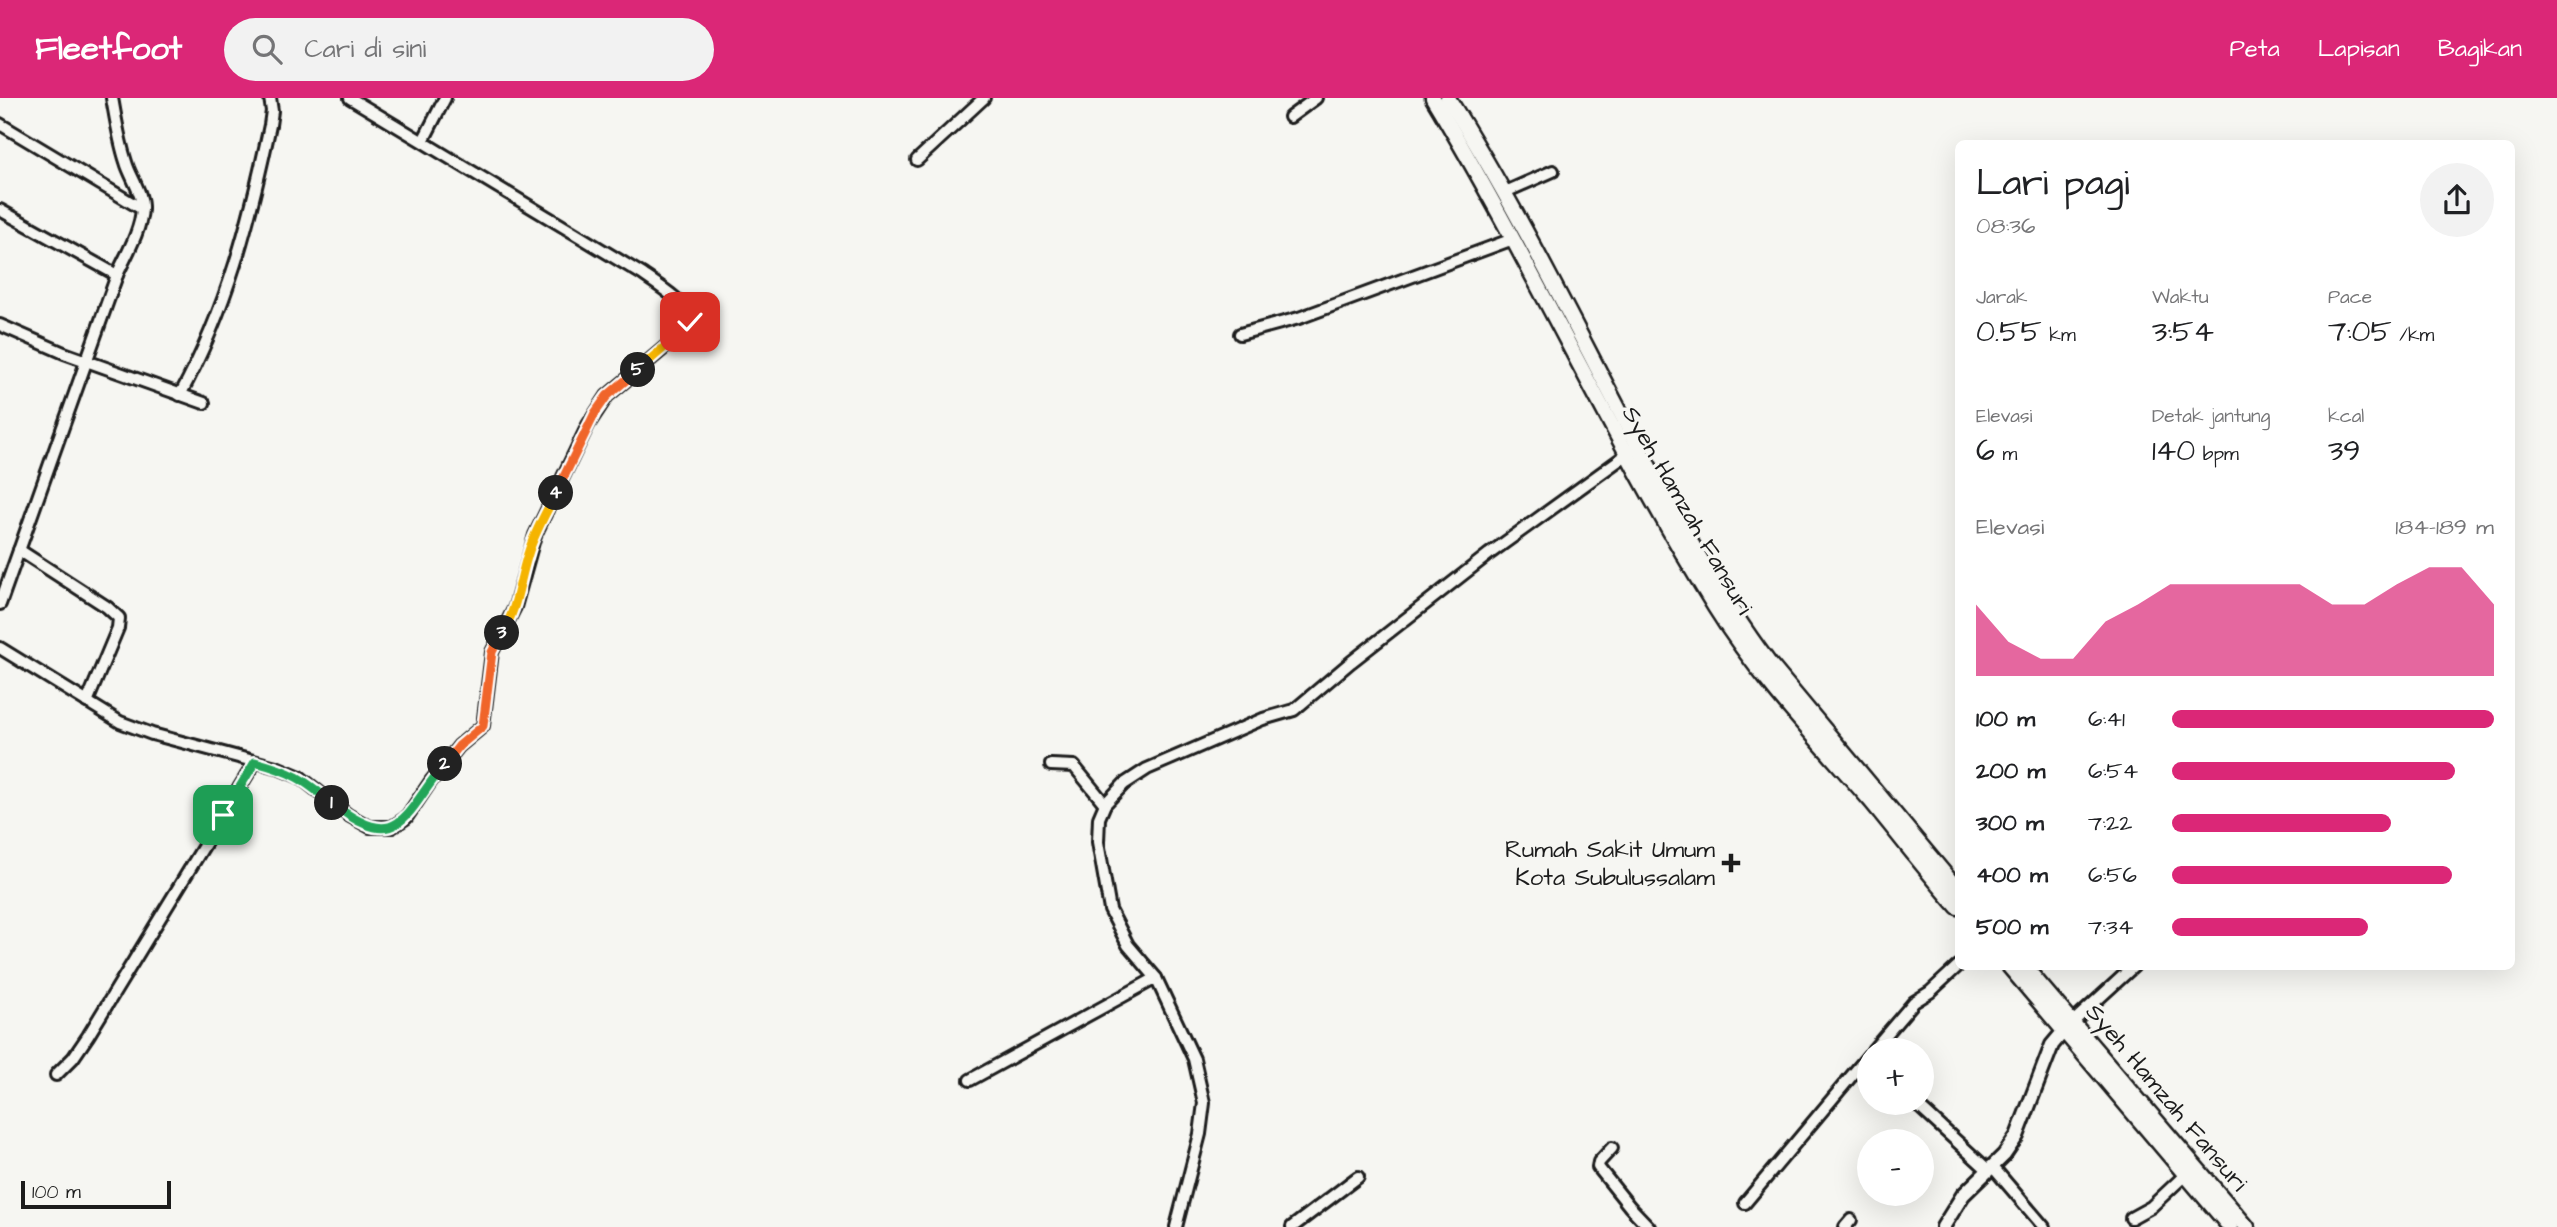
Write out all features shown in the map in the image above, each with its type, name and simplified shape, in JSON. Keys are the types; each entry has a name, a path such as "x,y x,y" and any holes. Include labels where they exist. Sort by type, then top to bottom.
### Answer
{"main road":[{"name":"Syeh Hamzah Fansuri","path":"1433,98 1633,450"},
{"name":"Syeh Hamzah Fansuri","path":"1448,98 1503,193 1715,607 1955,903"},
{"name":"Syeh Hamzah Fansuri","path":"1762,664 1955,887"},
{"name":"Syeh Hamzah Fansuri","path":"2012,970 2068,1026 2247,1227"},
{"name":"Syeh Hamzah Fansuri","path":"2027,970 2223,1225"}],"street":[{"path":"0,604 117,275 138,227 142,209 141,198 127,167 118,136 112,98"},
{"path":"180,395 214,326 239,257 270,125 270,98"},
{"path":"0,648 120,722 152,734 276,767 300,778 348,816 370,827 391,827 406,818 459,746 483,726 489,669 495,643 515,607 535,535 595,413 607,396 682,332 690,322 686,309 642,274 350,98"},
{"path":"423,141 445,98"},
{"path":"917,160 984,98"},
{"path":"1290,117 1316,98"},
{"path":"0,124 142,209"},
{"path":"1503,193 1553,171"},
{"path":"0,210 117,275"},
{"path":"1240,334 1299,318 1513,239"},
{"path":"0,325 88,361 204,403"},
{"path":"1175,1227 1200,1134 1204,1103 1194,1059 1156,978 1128,945 1110,910 1097,842 1105,804 1124,784 1147,769 1263,719 1294,710 1350,662 1489,554 1633,450"},
{"path":"19,550 107,607 119,618 118,628 87,702"},
{"path":"55,1075 73,1058 88,1036 255,762"},
{"path":"1051,765 1074,766 1105,804"},
{"path":"1884,1038 1914,1002 1930,992 1955,969"},
{"path":"1943,1227 1963,1195 2004,1155 2017,1136 2052,1045 2068,1026 2130,970"},
{"path":"970,1080 1156,978"},
{"path":"1745,1203 1857,1070"},
{"path":"1929,1115 1990,1168 2043,1227"},
{"path":"1612,1148 1599,1162 1598,1167 1649,1227"},
{"path":"2131,1218 2151,1207 2186,1174"},
{"path":"1292,1227 1358,1177"}],"place":[{"name":"Rumah Sakit Umum Kota Subulussalam","path":"1731,863"}],"route":[{"path":"223,815 255,762 276,767 300,778 359,823 382,828 391,827 406,818 459,746 483,726 489,669 495,643 515,607 535,535 588,425 607,396 682,332 690,322"}]}
